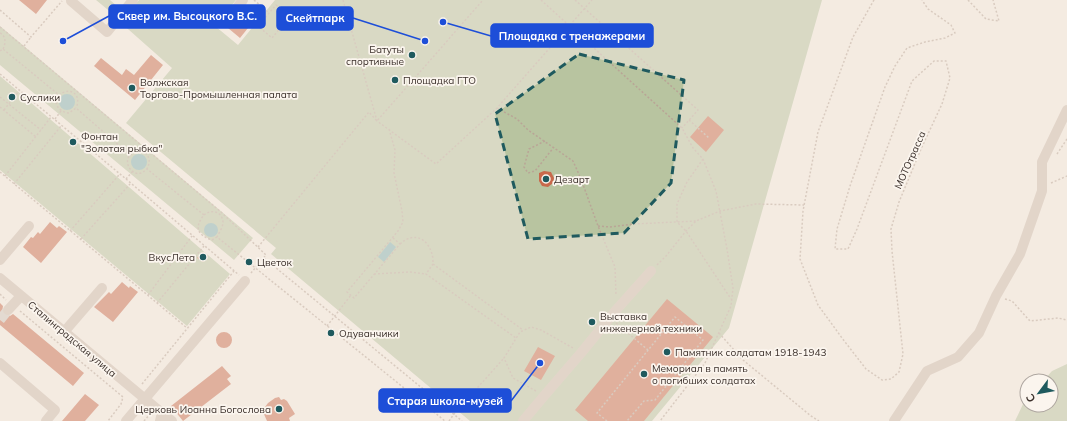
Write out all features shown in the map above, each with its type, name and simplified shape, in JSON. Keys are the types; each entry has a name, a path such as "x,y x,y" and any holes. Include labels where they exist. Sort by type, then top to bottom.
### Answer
{"street":[{"path":"72,0 71,1 107,32 130,1"},
{"path":"229,17 243,0"},
{"path":"894,421 927,371 958,357 979,333 996,296 1020,254 1042,191 1042,162 1067,110"},
{"path":"0,260 30,226"},
{"path":"523,421 616,309 651,271"},
{"name":"Сталинградская улица","path":"0,278 136,392 161,417 172,421"},
{"path":"126,421 245,281"},
{"path":"64,332 102,288"},
{"path":"11,308 21,296"},
{"path":"0,363 55,410 46,421"}],"path":[{"path":"24,47 64,0"},
{"path":"254,0 268,13"},
{"path":"343,0 378,121"},
{"path":"378,121 483,0"},
{"path":"541,0 682,128 693,148 703,160 716,191 728,257 732,288 731,306 705,363 660,421"},
{"path":"575,0 698,110 682,128"},
{"path":"258,247 369,112 389,130 436,164 497,108 592,0"},
{"name":"МОТОтрасса","path":"874,0 853,37 818,132 804,205 800,259 818,305 866,369 882,380 891,379 899,372 903,354 890,229 899,202 921,149 942,104 950,78 946,61 934,61 912,81 865,209 848,249 835,249 837,229 850,186 885,87 895,66 907,48 925,42 945,38 955,33 951,25 928,9 922,0"},
{"path":"968,0 986,19 999,21 993,0"},
{"path":"276,4 290,16 272,38 258,26 268,13 276,4"},
{"path":"0,10 31,37"},
{"path":"0,27 149,151 220,213 266,255 264,258 245,281 0,74"},
{"path":"0,51 6,44 5,38 1,33 4,31"},
{"path":"3,49 59,94"},
{"path":"4,110 19,90"},
{"path":"64,91 69,91 75,94 78,98 76,108 69,113 61,111 56,102 56,98 59,94 64,91"},
{"path":"0,96 41,130"},
{"path":"0,107 36,137"},
{"path":"76,108 130,155"},
{"path":"497,108 517,119 528,130 573,160 615,267 616,309"},
{"path":"55,120 61,111"},
{"path":"5,176 51,117"},
{"path":"689,120 709,138"},
{"path":"14,184 61,126"},
{"path":"389,130 395,150 394,173 403,222 393,238 347,292 354,298 400,244 408,238 418,238 424,242 430,250 433,264 426,274"},
{"path":"545,141 529,149 524,167 528,173 535,171 554,147"},
{"path":"136,151 141,151 146,154 150,164 147,169 141,173 137,173 128,167 127,162 130,155 136,151"},
{"path":"146,154 149,151"},
{"path":"703,160 687,182 678,204 677,222 686,231 732,300"},
{"path":"147,169 204,215"},
{"path":"126,179 133,171"},
{"path":"0,172 188,328"},
{"path":"70,231 120,175"},
{"path":"1042,187 1067,176"},
{"path":"81,239 130,183"},
{"path":"598,226 610,227 634,224 696,221 720,211 756,204 804,205"},
{"path":"211,211 220,213 223,225 217,237 212,240 200,234 198,227 201,218 207,212 211,211"},
{"path":"651,271 696,221"},
{"path":"148,295 192,236"},
{"path":"199,242 204,237"},
{"path":"217,237 445,421"},
{"path":"393,238 400,244"},
{"path":"157,303 204,246"},
{"path":"264,258 462,421"},
{"path":"433,264 523,330"},
{"path":"136,392 234,271"},
{"path":"374,274 410,272 426,274 516,338"},
{"path":"0,294 11,308 123,397 121,404 108,421"},
{"path":"327,326 351,295"},
{"path":"996,296 1012,301 1030,322 1058,318 1067,320"},
{"path":"607,421 597,413 675,317 703,340 655,400 644,401 628,421"},
{"path":"610,318 648,350"},
{"path":"449,421 504,358 520,332 523,330 531,327 541,330 581,353"},
{"path":"719,333 743,360 819,421"},
{"path":"504,358 513,378 544,396"}],"highlighted area":[{"path":"579,54 684,80 671,183 624,233 528,239 495,114"}],"green space":[{"path":"96,0 110,0 118,7 113,14"},
{"path":"139,0 236,0 215,26 238,45 275,0 822,0 729,328 652,421 470,421 271,254 276,248 126,123 172,68 120,22"},
{"path":"0,26 253,238 234,260 0,65"},
{"path":"0,76 230,274 187,326 0,170"},
{"path":"1067,364 1067,421 1015,421 1019,413 1059,413 1059,373 1050,373"}],"water":[{"path":"64,94 70,94 75,99 73,108 70,110 64,110 59,105 59,99"},
{"path":"136,154 142,154 147,159 145,168 142,170 136,170 131,165 131,159"},
{"path":"211,223 216,225 218,230 216,235 211,237 206,235 204,230 206,225"},
{"path":"390,242 396,247 384,262 378,257"}],"building":[{"path":"19,0 47,0 36,14"},
{"path":"244,8 256,18 240,38 228,28"},
{"name":"Волжская Торгово-Промышленная палата","path":"151,55 163,65 135,100 94,66 101,58 122,75 126,69 134,75"},
{"path":"708,116 724,130 706,152 690,137"},
{"name":"Дезарт","path":"544,171 551,172 554,178 553,183 548,187 542,186 539,181 539,173"},
{"path":"50,222 57,228 59,226 67,232 41,263 23,247 31,237 33,238 38,232 40,234"},
{"name":"ВкусЛета","path":"202,252 208,256 203,262 197,258"},
{"path":"122,282 129,288 130,286 138,292 113,322 94,307 109,292 111,294"},
{"name":"Мемориал в память о погибших солдатах","path":"667,299 713,337 644,421 588,421 575,410"},
{"path":"0,303 3,306 2,312 4,315 10,316 13,314 84,373 73,386 0,325"},
{"path":"224,332 231,337 232,340 227,347 224,348 217,343 216,340 221,333"},
{"path":"538,347 555,356 541,380 524,371"},
{"path":"222,366 231,376 227,379 231,384 183,421 171,406"},
{"path":"85,394 99,405 85,421 62,421"},
{"name":"Церковь Иоанна Богослова","path":"279,397 281,400 284,399 287,401 295,414 289,418 290,421 267,421 263,412 266,410 265,407 275,398"}],"tunnel":[{"path":"0,320 8,310"}],"place":[{"name":"Площадка с тренажерами","path":"443,22"},
{"name":"Сквер им. Высоцкого В.С.","path":"63,41"},
{"name":"Скейтпарк","path":"425,41"},
{"name":"Батуты спортивные","path":"412,55"},
{"name":"Площадка ГТО","path":"395,80"},
{"name":"Волжская Торгово-Промышленная палата","path":"132,88"},
{"name":"Суслики","path":"12,97"},
{"name":"Фонтан \"Золотая рыбка\"","path":"73,142"},
{"name":"Дезарт","path":"546,179"},
{"name":"ВкусЛета","path":"203,257"},
{"name":"Цветок","path":"249,262"},
{"name":"Выставка инженерной техники","path":"592,322"},
{"name":"Одуванчики","path":"331,333"},
{"name":"Памятник солдатам 1918-1943","path":"667,352"},
{"name":"Старая школа-музей","path":"540,363"},
{"name":"Мемориал в память о погибших солдатах","path":"644,374"},
{"name":"Церковь Иоанна Богослова","path":"279,409"}]}
